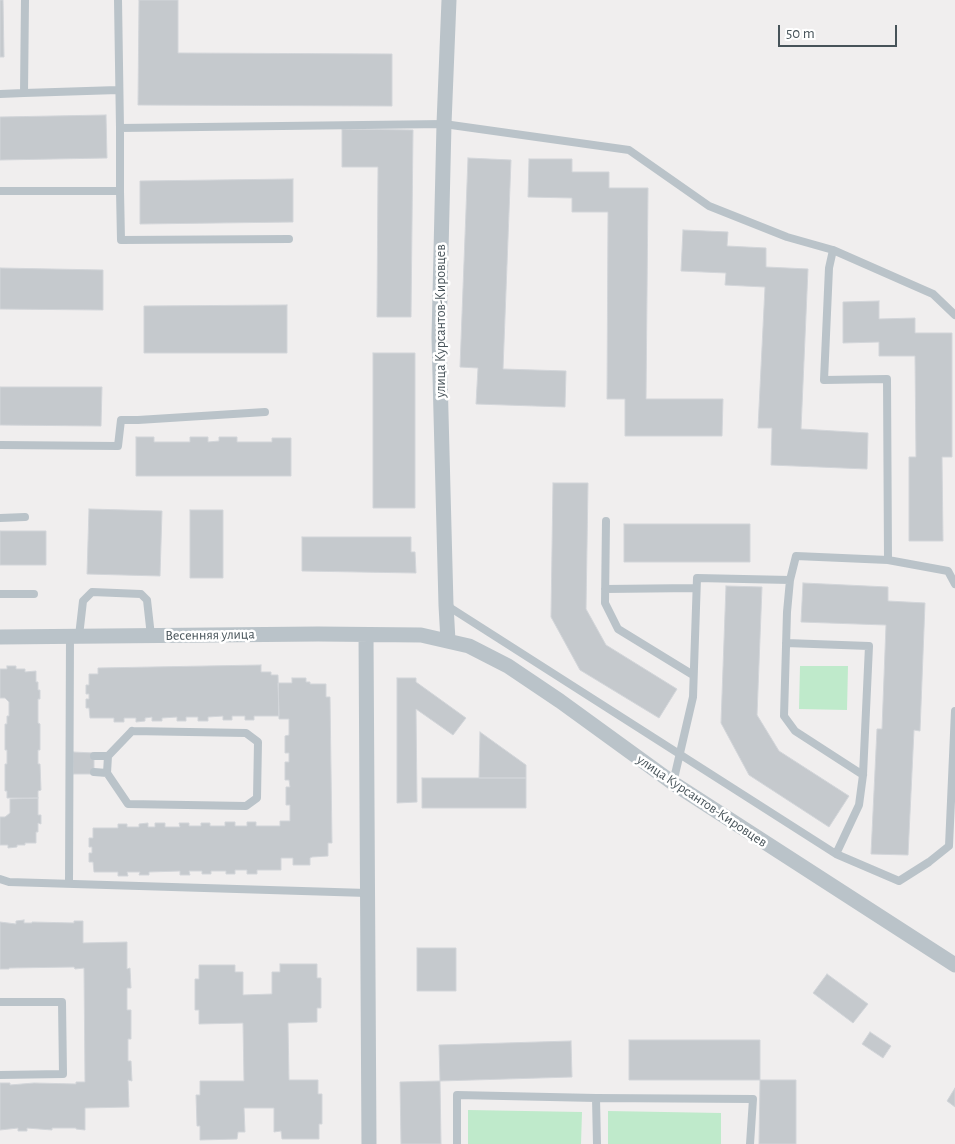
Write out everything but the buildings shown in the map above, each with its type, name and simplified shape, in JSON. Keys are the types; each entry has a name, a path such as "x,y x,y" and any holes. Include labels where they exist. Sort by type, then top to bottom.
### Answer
{"street":[{"name":"улица Курсантов-Кировцев","path":"448,641 439,337 449,0"},
{"path":"366,635 369,1144"},
{"name":"улица Курсантов-Кировцев","path":"421,635 469,646 508,666 673,783 955,965"},
{"name":"Весенняя улица","path":"0,637 421,635"}],"lane":[{"path":"24,93 25,0"},
{"path":"118,0 122,240 289,239"},
{"path":"0,94 118,90"},
{"path":"120,128 444,124 629,150 709,206 788,237 833,250 933,294 955,315"},
{"path":"0,191 120,191"},
{"path":"833,250 829,268 824,380 888,380 888,560"},
{"path":"0,445 118,446 121,420 264,412"},
{"path":"0,518 25,518"},
{"path":"606,521 605,603 618,629 693,675"},
{"path":"863,775 795,731 784,716 790,580 796,556 888,560 948,571 955,584"},
{"path":"673,783 693,697 696,578 790,580"},
{"path":"605,589 696,588"},
{"path":"69,884 75,636 83,601 92,592 141,594 147,600 151,636"},
{"path":"0,594 34,594"},
{"path":"446,604 836,854 899,881 929,862 949,846 955,711"},
{"path":"786,643 869,646 863,775 859,805 836,854"},
{"path":"132,731 246,733 258,742 257,798 246,806 128,804 107,772 108,756 132,731"},
{"path":"94,756 108,756"},
{"path":"94,772 107,772"},
{"path":"0,880 9,882 367,893"},
{"path":"0,1002 62,1002 63,1074 0,1075"},
{"path":"457,1144 456,1095 596,1098 753,1098 750,1144"},
{"path":"596,1098 597,1144"}],"green space":[{"path":"800,666 848,666 847,710 799,709"},
{"path":"468,1110 582,1112 581,1144 468,1144"},
{"path":"608,1111 721,1113 721,1144 608,1144"}]}
